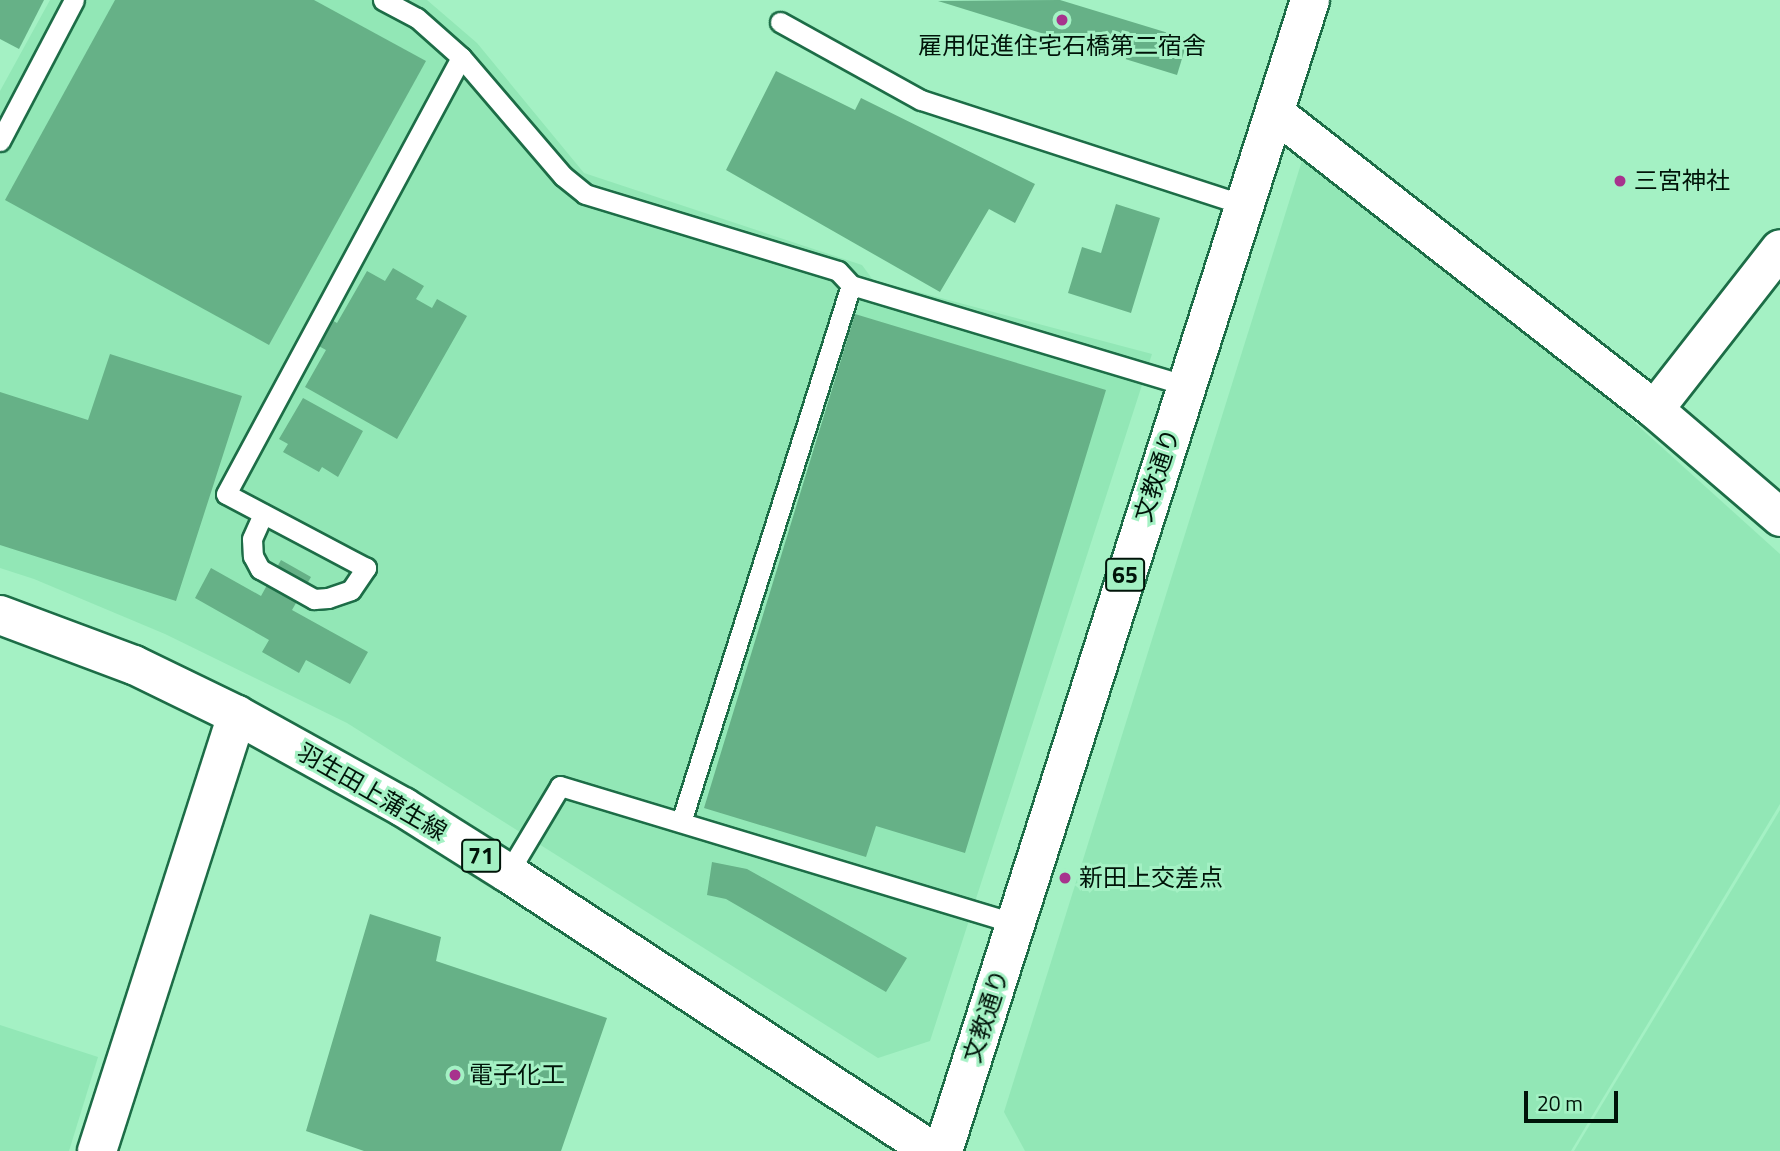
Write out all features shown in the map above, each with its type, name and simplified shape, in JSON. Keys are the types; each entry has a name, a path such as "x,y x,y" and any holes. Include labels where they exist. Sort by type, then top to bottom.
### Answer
{"main road":[{"name":"文教通り","path":"943,1151 1185,385 1310,0"},
{"name":"羽生田上蒲生線","path":"0,615 134,665 237,715 402,807 508,873 932,1151"},
{"path":"97,1151 237,715"}],"street":[{"path":"1274,112 1654,409 1780,517"},
{"path":"1654,409 1780,248"}],"lane":[{"path":"0,141 74,0"},
{"path":"383,0 417,18 461,57 563,176 585,194 838,271 851,285 1185,385"},
{"path":"780,22 920,100 1244,205"},
{"path":"263,514 253,539 253,556 260,569 314,598 328,598 351,590 366,568 226,494 461,57"},
{"path":"681,822 851,285"},
{"path":"508,873 560,786 1015,923"}],"shaded area":[{"path":"50,0 427,0 477,43 584,173 862,265 873,280 1152,354 930,1041 878,1058 347,723 165,634 34,579 0,568 0,91"},
{"path":"1305,151 1604,395 1780,554 1780,804 1571,1151 1025,1151 1004,1112"},
{"path":"1780,810 1780,1151 1574,1151"},
{"path":"0,1025 98,1057 69,1151 0,1151"}],"building":[{"path":"0,0 44,0 19,49 0,39"},
{"path":"115,0 314,0 426,61 269,345 5,200"},
{"name":"雇用促進住宅石橋第二宿舎","path":"1060,0 1188,39 1177,75 938,1"},
{"path":"776,71 855,110 861,98 1035,184 1015,223 989,209 940,292 726,170"},
{"path":"1116,204 1160,218 1131,313 1068,293 1082,247 1101,253"},
{"path":"393,268 424,286 416,299 432,308 437,299 467,316 397,439 305,387 326,350 315,344 330,319 337,323 367,271 385,281"},
{"path":"855,314 1106,390 965,853 876,826 866,857 704,808"},
{"path":"110,354 242,396 176,601 0,545 0,392 88,420"},
{"path":"303,398 363,431 338,477 322,467 319,472 283,452 288,444 279,439"},
{"path":"281,560 311,577 292,610 368,652 350,684 306,660 299,673 262,652 269,640 195,598 211,568 261,596"},
{"path":"712,862 747,869 907,958 886,992 726,899 707,895"},
{"name":"電子化工","path":"370,914 441,937 436,961 607,1018 561,1151 364,1151 306,1131"}],"place":[{"name":"雇用促進住宅石橋第二宿舎","path":"1062,20"},
{"name":"三宮神社","path":"1620,181"},
{"name":"新田上交差点","path":"1065,878"},
{"name":"電子化工","path":"455,1075"}]}
